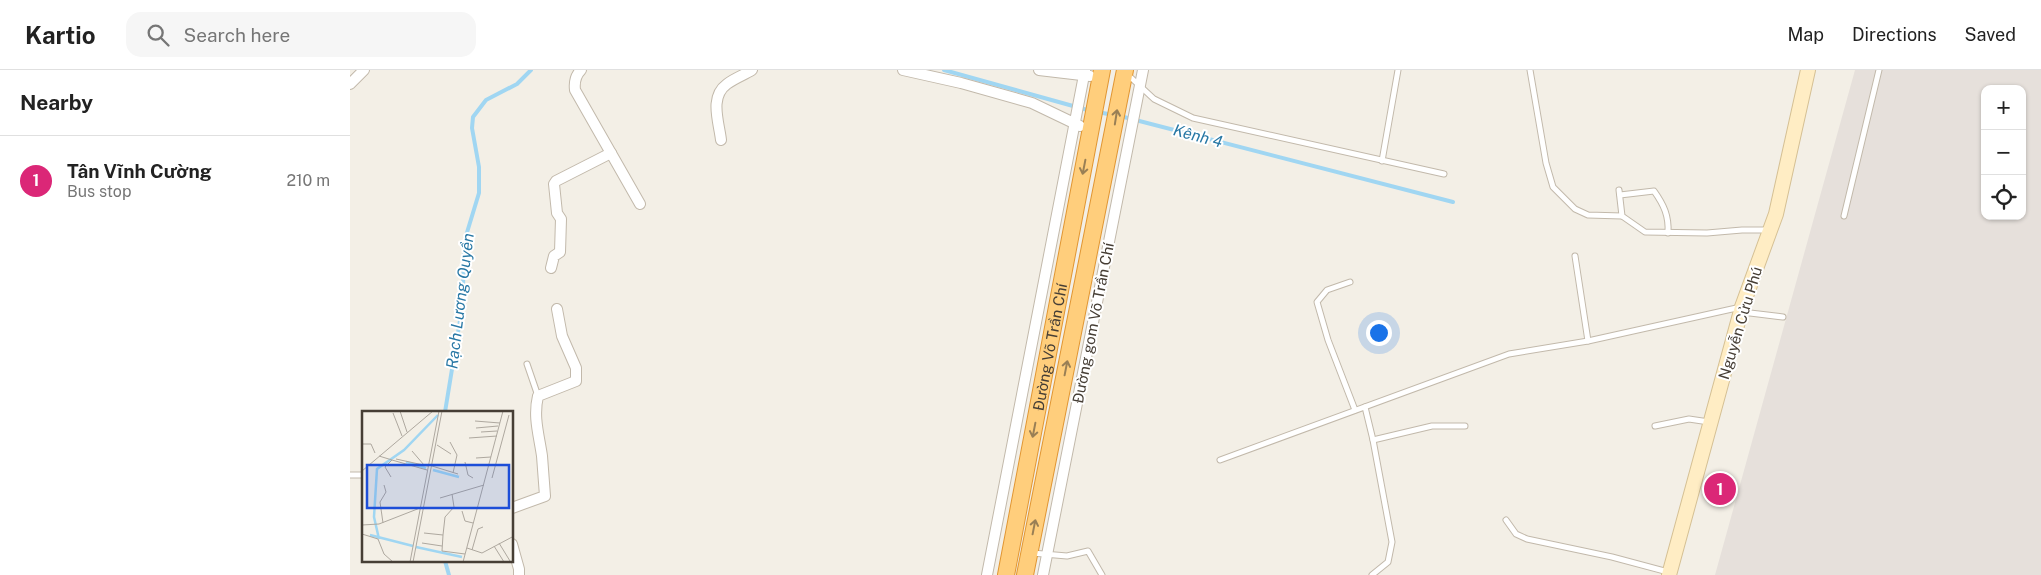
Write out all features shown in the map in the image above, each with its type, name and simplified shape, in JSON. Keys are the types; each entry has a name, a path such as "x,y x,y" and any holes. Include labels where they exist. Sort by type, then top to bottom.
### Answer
{"highway":[{"name":"Đường Võ Trần Chí","path":"1025,575 1125,71"},
{"name":"Đường Võ Trần Chí","path":"1006,575 1101,78"}],"main road":[{"name":"Nguyễn Cửu Phú","path":"1669,574 1742,309 1770,230 1808,70"}],"street":[{"path":"350,84 364,70"},
{"path":"581,70 577,74 574,83 575,90 640,204"},
{"path":"721,140 716,107 718,96 729,82 752,70"},
{"path":"903,70 961,83 1032,103 1075,124 1092,124"},
{"path":"1039,70 1085,73 1101,78"},
{"name":"Đường gom Võ Trần Chí","path":"1044,575 1143,70"},
{"path":"987,575 1085,73"},
{"path":"551,268 554,256 560,252 560,219 557,213 554,184 556,181 611,153"},
{"path":"514,507 545,496 542,454 535,406 538,396 576,381 576,368 562,336 557,309"},
{"path":"514,551 519,575"}],"lane":[{"path":"1382,161 1398,70"},
{"path":"1530,70 1546,163 1553,187 1575,209 1588,215 1622,216 1645,232 1707,234 1742,230 1770,230"},
{"path":"1844,216 1879,70"},
{"path":"1125,71 1154,99 1194,118 1444,174"},
{"path":"1622,216 1620,193 1654,191 1669,219 1668,234"},
{"path":"1575,256 1588,341"},
{"path":"1350,282 1327,290 1317,302 1328,340 1355,410"},
{"path":"1220,460 1328,422 1355,410 1509,354 1588,341 1742,309 1783,317"},
{"path":"528,364 538,396"},
{"path":"1365,407 1392,542 1388,562 1372,575"},
{"path":"1655,426 1689,419 1712,423"},
{"path":"1373,440 1432,426 1466,426"},
{"path":"1506,520 1516,534 1527,539 1612,557 1669,574"},
{"path":"1029,553 1067,556 1088,551 1102,575"}],"shaded area":[{"path":"1855,70 2041,70 2041,575 1715,575"}],"waterway":[{"name":"Rạch Lương Quyền","path":"445,411 462,308 465,239 479,193 479,167 472,128 473,117 486,100 517,84 531,70"},
{"name":"Kênh 4","path":"944,70 1091,111"},
{"name":"Kênh 4","path":"1098,112 1113,115"},
{"name":"Kênh 4","path":"1120,116 1453,202"},
{"name":"Rạch Lương Quyền","path":"445,562 449,575"}],"place":[{"name":"Tân Vĩnh Cường","path":"1720,489"}]}
